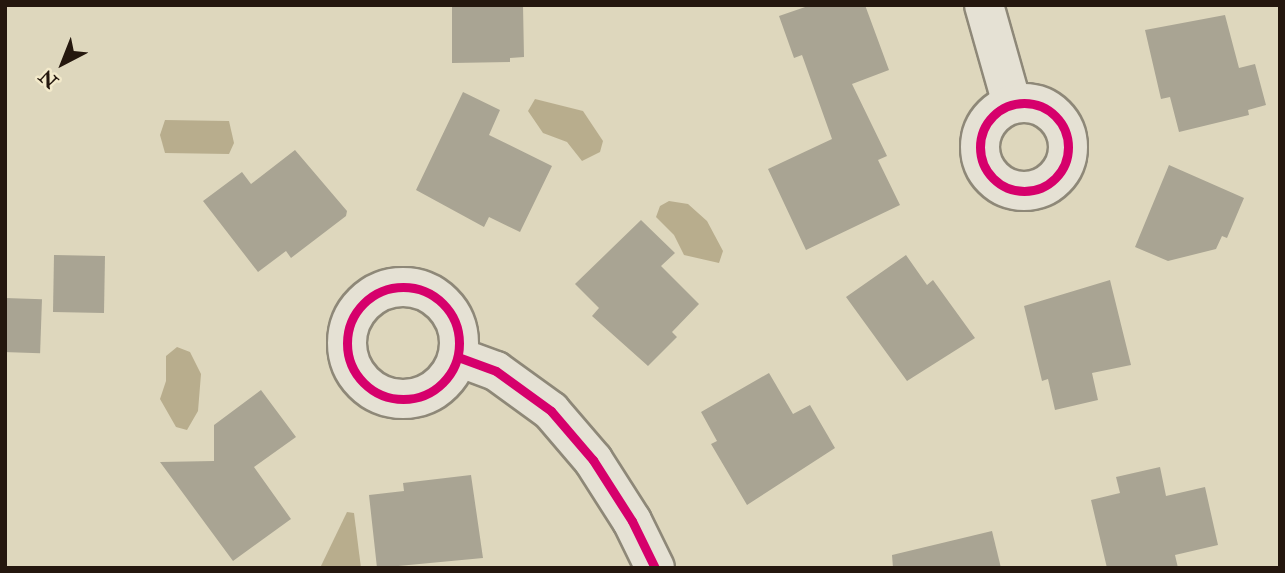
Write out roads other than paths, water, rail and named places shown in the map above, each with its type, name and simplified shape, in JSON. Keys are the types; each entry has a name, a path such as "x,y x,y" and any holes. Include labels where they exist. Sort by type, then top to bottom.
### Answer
{"street":[{"path":"984,5 1012,104"},
{"path":"458,357 496,371 551,411 593,460 632,521 655,568"}]}
